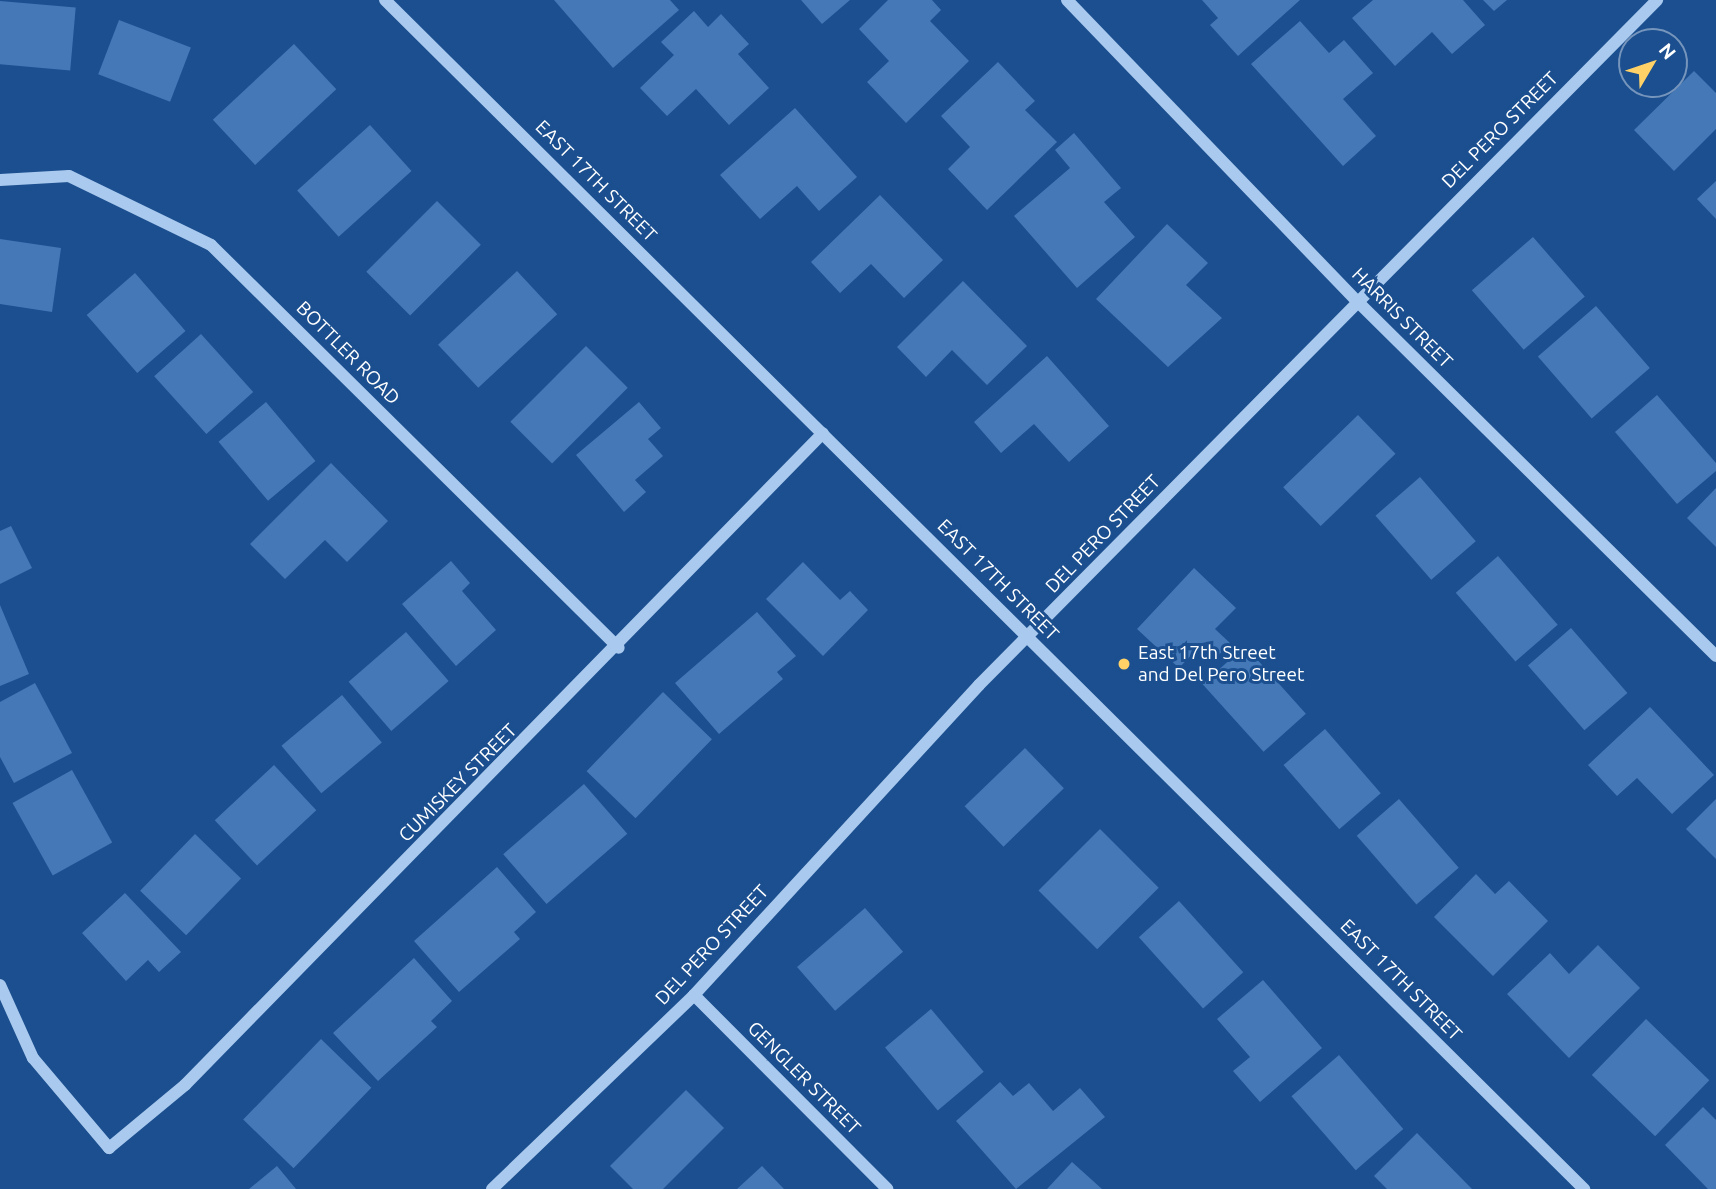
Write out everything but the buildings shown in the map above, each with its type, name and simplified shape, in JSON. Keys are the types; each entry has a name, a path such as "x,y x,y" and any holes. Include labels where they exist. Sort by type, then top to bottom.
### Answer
{"street":[{"name":"EAST 17TH STREET","path":"385,0 1584,1189"},
{"name":"HARRIS STREET","path":"1067,0 1357,301 1716,656"},
{"name":"DEL PERO STREET","path":"492,1189 694,995 1028,637 1657,0"},
{"name":"BOTTLER ROAD","path":"0,180 68,176 211,245 619,648"},
{"name":"CUMISKEY STREET","path":"0,985 33,1058 109,1148 185,1085 619,648 823,433"},
{"name":"GENGLER STREET","path":"694,995 887,1189"}],"place":[{"name":"East 17th Street and Del Pero Street","path":"1124,664"}]}
